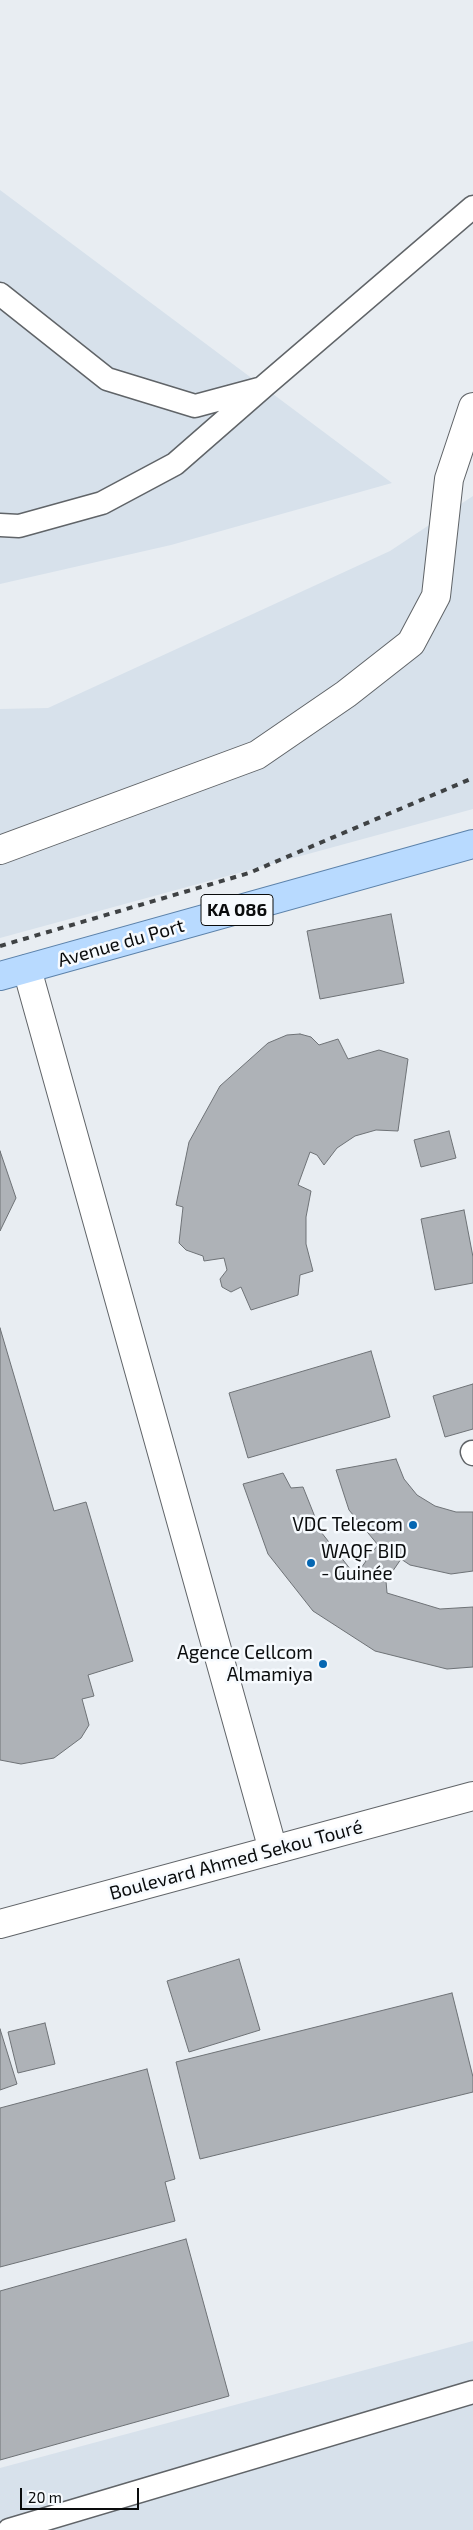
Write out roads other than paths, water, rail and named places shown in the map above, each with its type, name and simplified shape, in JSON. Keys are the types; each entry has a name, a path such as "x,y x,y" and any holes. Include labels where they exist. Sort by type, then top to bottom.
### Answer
{"main road":[{"name":"Avenue du Port","path":"0,976 473,844"}],"street":[{"path":"0,850 257,755 346,694 411,643 436,596 449,479 473,407"},
{"path":"27,970 273,1850"},
{"name":"Boulevard Ahmed Sekou Touré","path":"0,1924 473,1796"}],"lane":[{"path":"0,525 19,526 102,503 175,464 473,207"},
{"path":"0,294 107,379 195,406 262,388"},
{"path":"9,2530 473,2392"}],"railway":[{"path":"0,946 249,873 473,778"}],"place":[{"name":"VDC Telecom","path":"413,1525"},
{"name":"WAQF BID - Guinée","path":"311,1563"},
{"name":"Agence Cellcom Almamiya","path":"323,1664"}]}
